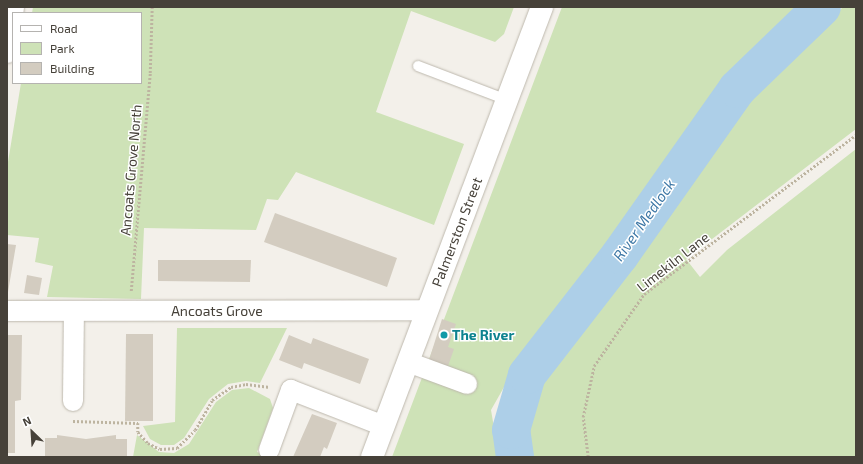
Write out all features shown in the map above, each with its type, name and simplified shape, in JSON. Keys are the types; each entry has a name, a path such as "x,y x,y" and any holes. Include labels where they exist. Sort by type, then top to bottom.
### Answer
{"street":[{"name":"Palmerston Street","path":"372,457 426,310 542,7"},
{"path":"7,52 12,14"},
{"name":"Ancoats Grove","path":"7,312 426,310"},
{"path":"73,400 74,312"},
{"path":"408,362 467,384"},
{"path":"269,450 291,390 384,426"}],"lane":[{"path":"418,66 507,100"}],"path":[{"name":"Ancoats Grove North","path":"129,312 150,73 152,7"},
{"name":"Limekiln Lane","path":"588,457 583,417 594,366 644,294 856,135"},
{"path":"73,400 73,423 138,423 138,432 148,443 160,449 177,448 186,441 212,400 231,387 246,384 291,390"}],"green space":[{"path":"33,7 514,7 504,34 495,42 411,11 376,112 464,144 434,225 296,172 278,200 267,199 256,230 144,228 141,299 47,297 53,266 35,262 39,238 7,235 7,168 21,84 142,84 142,12 32,12"},
{"path":"562,7 811,7 733,87 609,253 512,373 491,410 499,457 392,457"},
{"path":"843,7 856,7 856,129 686,259 700,277 727,250 856,149 856,457 531,457 526,427 548,373 749,98"},
{"path":"177,328 287,328 260,383 246,381 228,384 209,399 184,438 174,445 161,445 150,439 143,426 175,422"},
{"path":"249,388 270,399 273,408 257,452 271,457 133,457 137,435 159,452 174,453 189,444 216,402 232,390"}],"building":[{"path":"275,213 397,258 387,287 264,242"},
{"path":"7,244 16,245 8,292 7,292"},
{"path":"158,260 251,260 250,282 158,281"},
{"path":"27,275 42,278 39,295 24,293"},
{"name":"The River","path":"442,319 456,324 448,347 454,349 448,366 429,360"},
{"path":"126,334 153,334 153,421 125,421"},
{"path":"7,335 22,335 21,400 15,401 15,453 7,453"},
{"path":"289,335 311,344 313,338 369,359 360,384 304,363 302,369 279,360"},
{"path":"312,414 337,423 327,449 324,447 320,457 293,457"},
{"path":"57,435 86,439 116,435 116,439 127,439 127,457 45,457 45,438 57,438"}],"waterway":[{"name":"River Medlock","path":"515,457 511,430 527,375 620,255 737,89 822,7"}],"place":[{"name":"The River","path":"444,335"}]}
